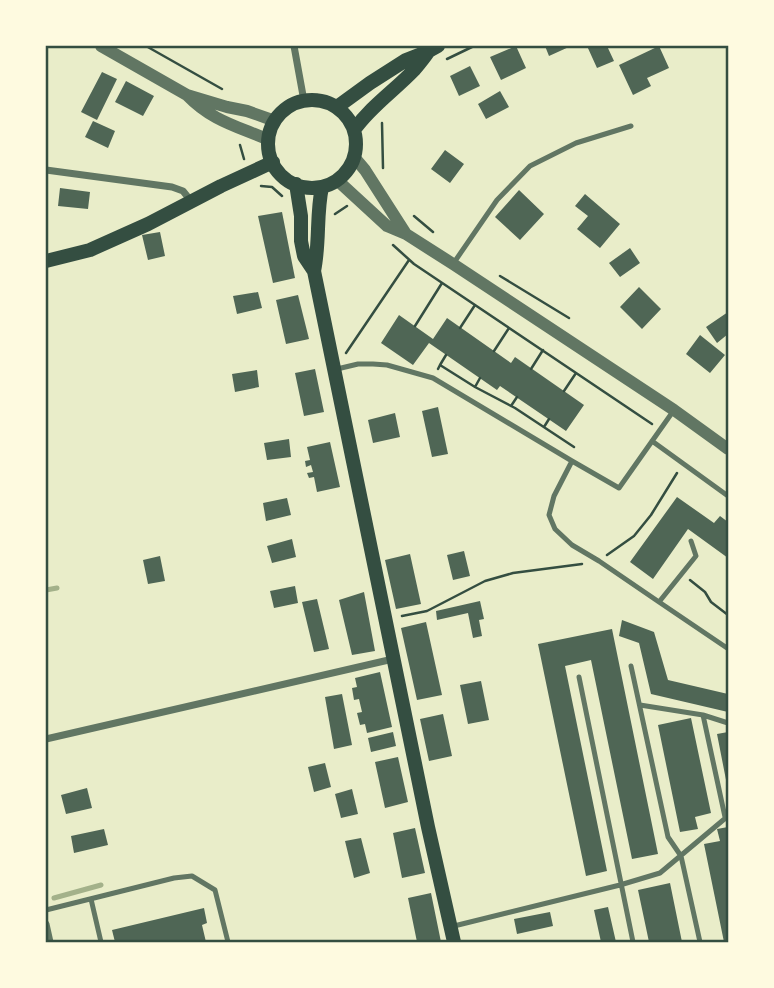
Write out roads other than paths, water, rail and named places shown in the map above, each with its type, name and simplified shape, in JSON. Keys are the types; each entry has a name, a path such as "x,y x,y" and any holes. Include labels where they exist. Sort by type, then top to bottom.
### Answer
{"main road":[{"path":"337,107 405,60 434,48"},
{"path":"354,130 362,118 434,48"},
{"path":"304,101 327,102 337,107 350,121 356,139 354,157 345,174 322,187 304,187 278,172 269,152 269,140 275,121 283,112 304,101"},
{"path":"46,261 90,250 273,162"},
{"path":"296,184 304,256 314,271"},
{"path":"322,187 314,271 454,943"}],"street":[{"path":"101,46 187,94 275,121"},
{"path":"294,46 304,101"},
{"path":"187,94 200,108 222,122 269,140"},
{"path":"354,157 406,234"},
{"path":"46,170 172,187 183,191 191,201"},
{"path":"337,180 387,226 406,234 453,264 729,449"},
{"path":"46,739 393,659"},
{"path":"46,924 50,943"}],"lane":[{"path":"453,264 497,200 530,166 576,143 631,127"},
{"path":"333,370 358,363 373,363 433,378 619,488 674,410"},
{"path":"652,441 729,496"},
{"path":"574,463 554,496 549,514 555,529 572,545 727,648"},
{"path":"659,602 696,556 691,541"},
{"path":"631,666 668,837 681,856 700,943"},
{"path":"579,677 633,943"},
{"path":"640,705 703,715 729,723"},
{"path":"451,927 660,873 681,856 727,817 703,715"},
{"path":"46,910 174,878 192,876 215,890 228,943"},
{"path":"91,899 101,943"}],"waterway":[{"path":"46,590 57,588"},
{"path":"54,898 101,885"}]}
